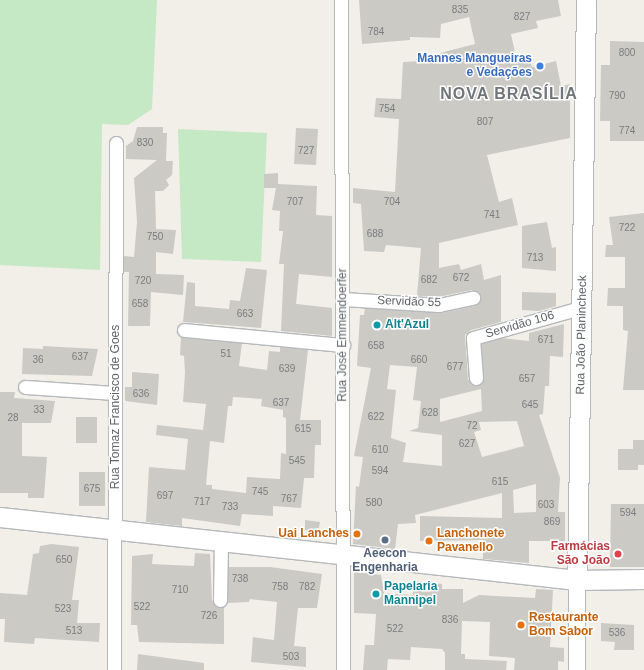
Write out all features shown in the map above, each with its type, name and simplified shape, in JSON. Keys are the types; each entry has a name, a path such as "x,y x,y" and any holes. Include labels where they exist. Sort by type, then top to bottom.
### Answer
{"main road":[{"name":"Rua João Planincheck","path":"577,580 586,0"},
{"path":"0,517 577,580 644,579"}],"street":[{"name":"Rua José Emmendoerfer","path":"341,0 343,670"},
{"name":"Rua Tomaz Francisco de Goes","path":"114,670 116,530 116,143"},
{"name":"Servidão 55","path":"343,299 439,305 473,298"},
{"name":"Servidão 106","path":"476,378 473,338 582,307"},
{"path":"184,330 343,345"},
{"path":"25,387 115,393"},
{"path":"220,600 221,541"},
{"name":"Rua João Planincheck","path":"577,580 577,670"}],"green space":[{"path":"0,0 157,0 152,109 128,125 102,124 100,270 0,265"},
{"path":"178,129 267,133 261,262 182,259"}],"building":[{"path":"359,0 558,0 561,16 536,21 538,28 511,34 516,57 528,54 532,67 556,61 561,86 570,84 570,138 487,155 499,202 512,198 518,225 439,243 439,268 459,264 461,270 481,264 484,280 501,275 501,322 471,330 465,335 468,379 472,385 483,381 481,344 501,338 529,341 529,333 564,324 563,357 550,356 549,386 545,386 543,414 539,415 560,478 558,512 565,512 565,541 529,541 529,563 483,559 483,540 420,541 420,516 502,518 502,493 415,515 416,523 398,524 395,549 353,544 356,486 359,487 363,457 354,456 371,368 357,366 360,315 364,315 365,308 441,313 475,306 481,297 472,290 438,297 417,296 421,248 386,245 384,252 364,251 361,204 353,203 353,188 395,192 399,119 374,117 376,98 401,99 403,62 441,60 440,53 475,44 469,17 441,24 440,38 410,37 410,40 362,44","holes":["390,365 417,367 413,400 421,401 418,428 409,431 442,435 442,466 403,462 406,443 391,438 396,390 387,389","481,389 482,411 440,422 440,399","517,421 524,446 482,457 474,432 481,430 479,422","536,484 536,512 514,513 513,490"]},
{"path":"610,41 644,42 644,141 610,141 610,121 600,121 601,65 610,65"},
{"path":"137,127 163,127 163,133 167,133 166,161 173,161 172,175 166,180 169,185 163,191 155,191 156,229 176,230 173,254 156,252 156,274 184,275 183,295 151,292 150,326 128,326 129,272 124,272 124,256 134,257 137,222 134,178 157,160 126,159 126,146 133,141"},
{"path":"296,128 318,129 316,165 294,164"},
{"path":"278,173 278,184 317,186 316,215 332,216 332,277 299,274 296,304 332,308 332,336 281,331 284,264 279,264 283,231 279,231 280,211 272,210 276,188 264,188 264,174"},
{"path":"644,213 644,390 623,390 628,331 623,330 623,306 607,306 608,288 625,288 625,257 605,257 606,245 613,245 609,217"},
{"path":"547,222 552,248 556,247 556,271 522,268 522,226"},
{"path":"246,268 267,270 261,328 183,322 187,282 195,283 195,306 229,309 230,300 240,301"},
{"path":"522,292 556,293 556,306 539,311 522,310"},
{"path":"181,337 242,343 239,366 267,370 269,351 280,352 280,347 308,350 300,420 321,420 321,445 315,445 314,478 304,478 301,508 273,506 273,516 242,514 240,526 182,518 182,526 146,522 149,467 185,470 188,439 156,435 157,425 203,430 206,404 183,402 185,373 184,356 180,355","holes":["233,397 262,399 261,406 283,410 283,417 286,418 286,454 281,453 280,479 247,477 246,493 212,489 212,485 206,485 210,441 224,443 228,406 232,406"]},
{"path":"43,346 98,349 92,376 22,374 23,348 43,349"},
{"path":"132,372 159,374 157,405 125,401 125,387 132,387"},
{"path":"0,392 15,392 14,398 55,401 51,423 22,423 22,456 47,457 44,498 28,498 28,493 0,493"},
{"path":"76,417 97,417 97,443 76,443"},
{"path":"633,440 644,440 644,465 638,465 638,470 618,470 618,449 633,449"},
{"path":"79,472 105,472 105,506 79,506"},
{"path":"611,504 644,504 644,567 610,567"},
{"path":"305,520 320,522 318,532 305,530"},
{"path":"51,544 79,547 72,600 79,600 77,623 100,623 99,642 35,638 34,644 4,642 5,619 0,619 0,593 27,595 33,554 39,553 40,546"},
{"path":"195,553 210,554 212,600 216,607 224,607 224,644 139,642 137,625 131,625 132,556 153,554 152,564 194,566"},
{"path":"229,567 270,567 322,574 317,608 298,608 294,646 306,647 306,667 251,662 253,637 274,640 277,602 250,599 249,602 227,603"},
{"path":"354,572 381,575 384,593 413,595 413,581 442,584 442,589 463,589 463,603 479,595 535,598 536,589 553,590 550,647 564,648 564,662 558,661 558,670 514,670 515,658 489,656 490,622 462,621 461,654 465,654 465,659 507,661 506,670 445,670 445,653 442,649 411,647 410,660 388,659 387,670 363,670 365,645 374,645 376,614 354,613"},
{"path":"601,623 634,625 634,650 614,650 615,642 601,641"},
{"path":"138,654 204,663 204,670 137,670"}],"place":[{"name":"Mannes Mangueiras e Vedações","path":"540,66"},
{"name":"Alt'Azul","path":"377,325"},
{"name":"Uai Lanches","path":"357,534"},
{"name":"Aeecon Engenharia","path":"385,540"},
{"name":"Lanchonete Pavanello","path":"429,541"},
{"name":"Farmácias São João","path":"618,554"},
{"name":"Papelaria Mannipel","path":"376,594"},
{"name":"Restaurante Bom Sabor","path":"521,625"}],"district":[{"name":"NOVA BRASÍLIA","path":"509,94"}]}
